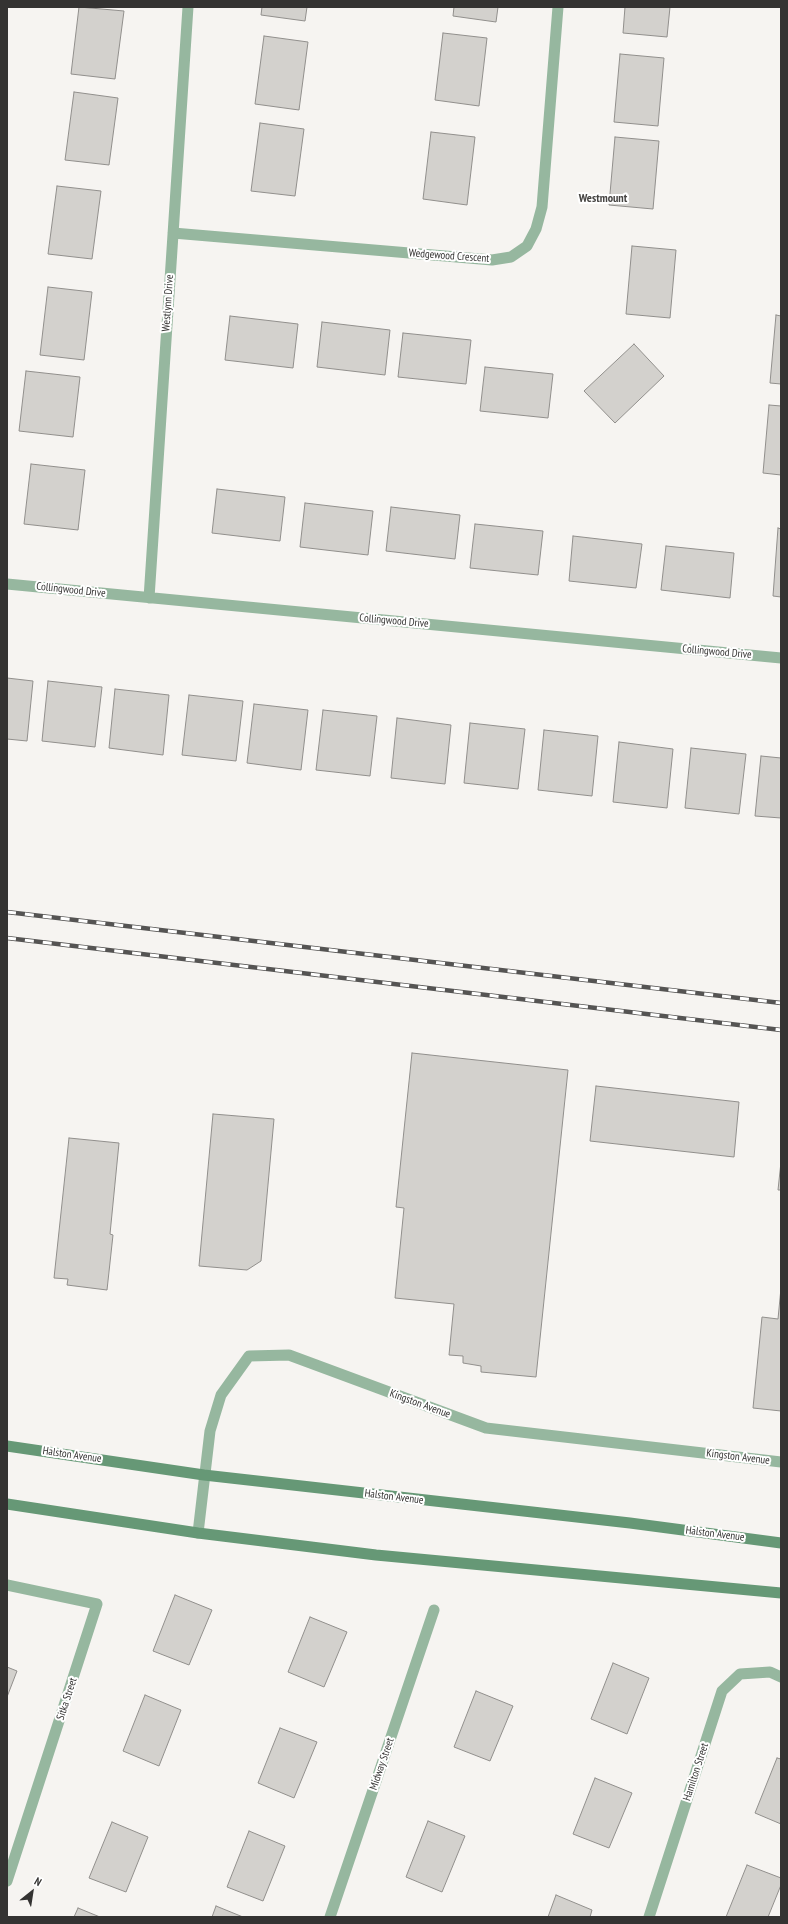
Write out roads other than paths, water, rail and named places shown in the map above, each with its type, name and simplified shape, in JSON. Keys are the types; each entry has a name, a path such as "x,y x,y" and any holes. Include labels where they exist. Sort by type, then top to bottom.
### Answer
{"main road":[{"name":"Halston Avenue","path":"7,1446 204,1475 781,1543"},
{"path":"7,1504 198,1533 376,1556 781,1594"}],"street":[{"name":"Westlynn Drive","path":"149,598 188,7"},
{"name":"Wedgewood Crescent","path":"173,233 492,260 511,257 527,246 536,229 542,207 558,7"},
{"name":"Collingwood Drive","path":"7,584 781,658"},
{"name":"Kingston Avenue","path":"198,1533 210,1431 221,1395 249,1356 289,1355 486,1428 781,1462"},
{"name":"Sitka Street","path":"7,1585 97,1604 7,1881"},
{"name":"Midway Street","path":"330,1917 434,1610"},
{"name":"Hamilton Street","path":"649,1917 722,1691 740,1674 770,1672 781,1677"}],"railway":[{"path":"7,912 781,1003"},
{"path":"7,938 781,1030"}],"district":[{"name":"Westmount","path":"603,199"}]}
